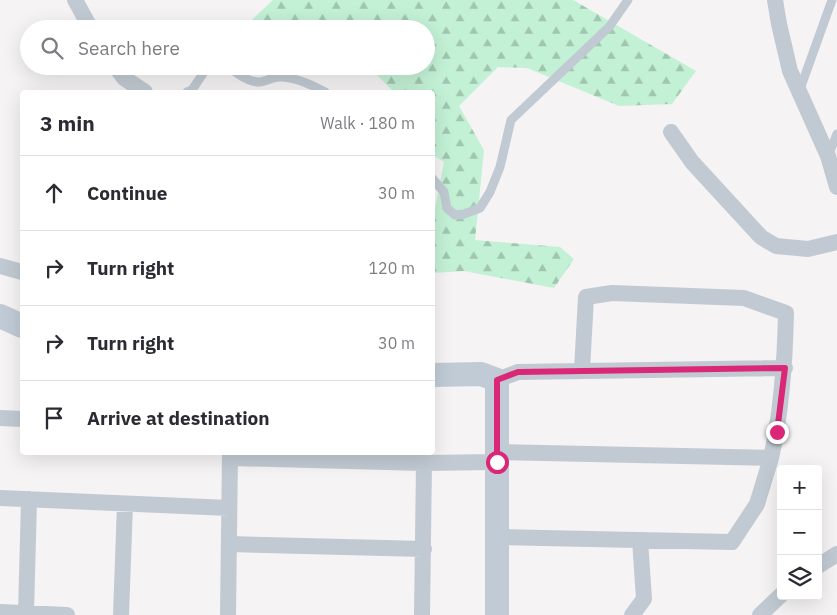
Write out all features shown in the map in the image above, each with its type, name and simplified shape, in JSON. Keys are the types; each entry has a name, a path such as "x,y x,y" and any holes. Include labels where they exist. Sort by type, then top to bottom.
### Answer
{"street":[{"path":"75,0 86,20"},
{"path":"775,0 790,71 828,156 837,187"},
{"path":"122,75 143,90"},
{"path":"671,132 692,162 761,237 776,246 808,249 837,242"},
{"path":"0,266 20,271"},
{"path":"497,537 732,542 757,504 777,432 785,368 786,313 744,298 612,293 586,297 582,370"},
{"path":"0,316 20,325"},
{"path":"435,375 481,374 497,380 518,372 785,368"},
{"path":"497,380 497,615"},
{"path":"0,418 20,419"},
{"path":"228,615 230,455 424,463 497,457 771,458"},
{"path":"422,615 424,463"},
{"path":"0,498 229,508"},
{"path":"26,613 29,499"},
{"path":"121,615 125,504"},
{"path":"632,615 644,598 640,540"},
{"path":"229,544 424,549"},
{"path":"822,563 837,554"},
{"path":"760,615 777,599"},
{"path":"0,612 67,615"}],"lane":[{"path":"435,182 444,192 447,208 455,215 480,208 490,192 500,167 511,120 609,26 628,0"},
{"path":"799,93 832,0"},
{"path":"192,90 202,75"},
{"path":"240,75 259,82 272,77 282,76 321,90"},
{"path":"828,156 837,134"}],"green space":[{"path":"273,0 573,0 696,71 672,104 619,106 527,68 498,67 459,106 484,150 475,240 560,247 574,259 554,288 464,271 435,273 435,209 444,162 435,156 435,90 392,90 377,75 435,75 435,20 252,20"}],"route":[{"path":"497,462 497,380 518,372 785,368 777,432"}]}
